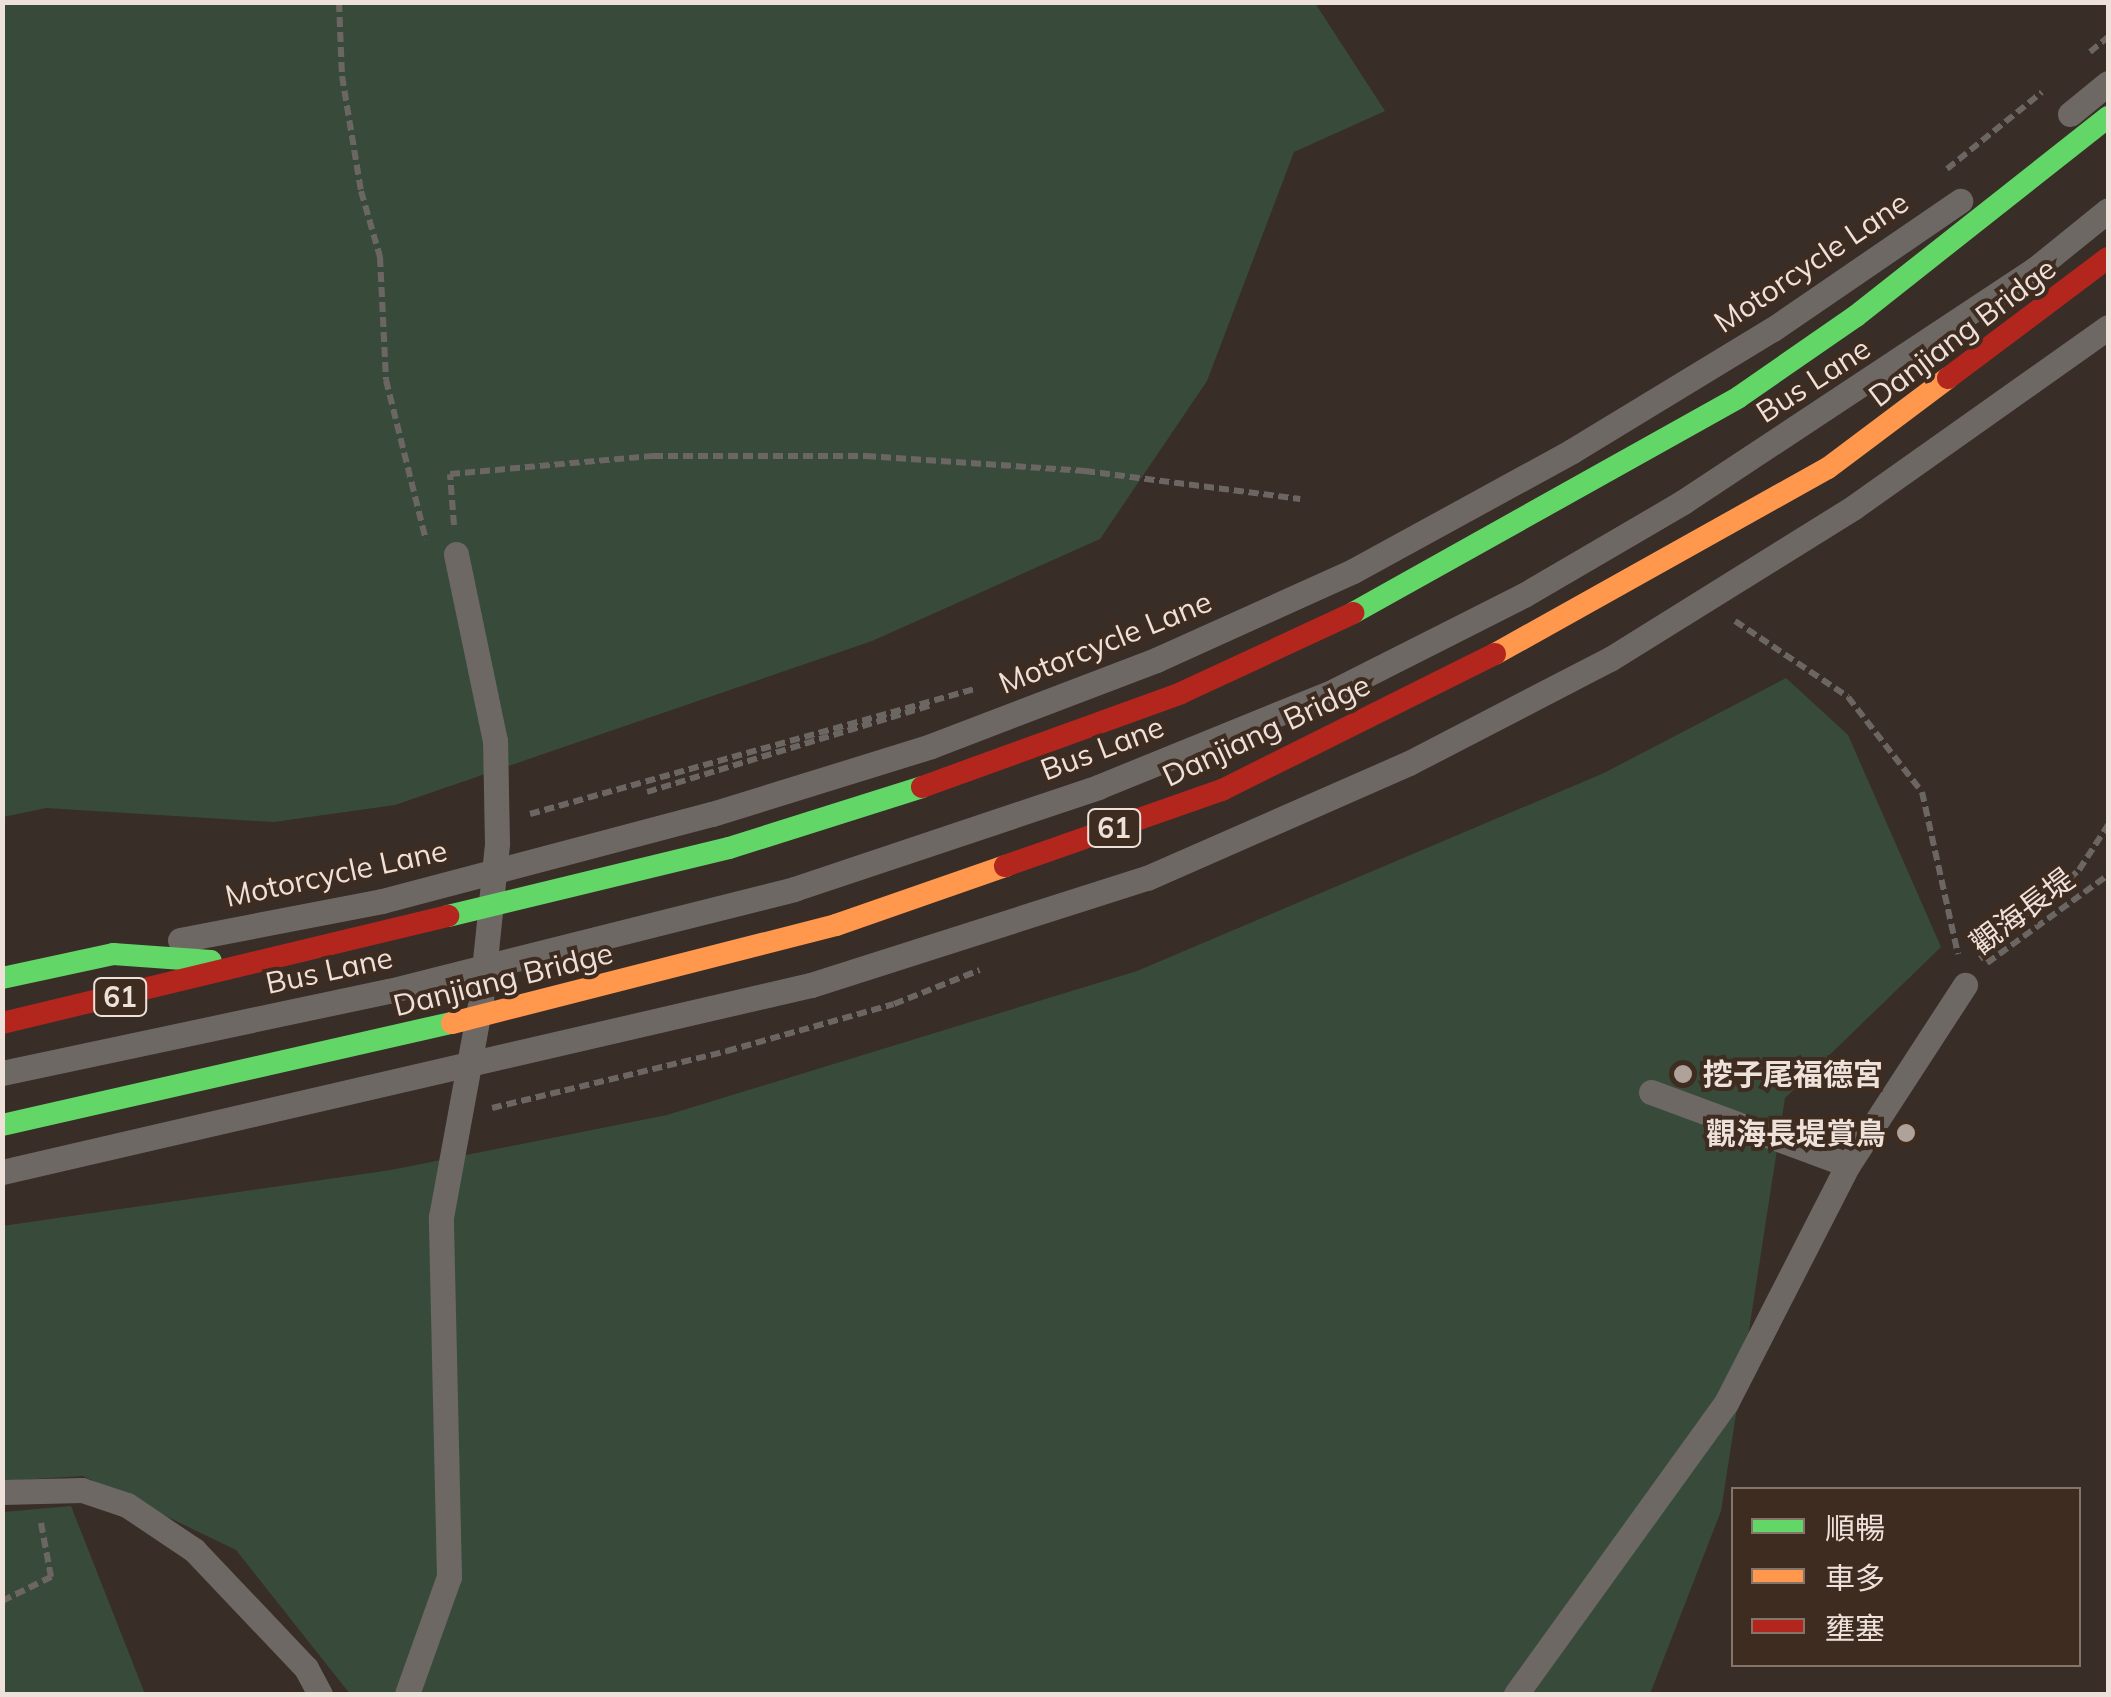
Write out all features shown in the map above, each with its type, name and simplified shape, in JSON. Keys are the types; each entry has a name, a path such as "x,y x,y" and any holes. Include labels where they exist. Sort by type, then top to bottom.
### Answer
{"highway":[{"name":"61","path":"2,1023 236,971 730,848 947,780 1180,693 1361,608 1629,464 1739,396 1856,316 2108,117"},
{"name":"Danjiang Bridge","path":"2,1124 365,1045 836,926 1222,790 1567,618 1828,468 2108,258"},
{"path":"2,976 113,954 204,958 236,971"}],"lane":[{"name":"Motorcycle Lane","path":"2,976 382,901 712,814 931,746 1156,660 1353,571 1572,451 1773,329 1957,204 2108,83"},
{"name":"Bus Lane","path":"2,1073 388,991 794,889 1098,786 1298,706 1524,595 1683,502 2034,270 2108,210"},
{"path":"2,1172 812,985 1147,878 1408,763 1610,659 1854,507 2108,327"},
{"path":"407,1694 449,1577 441,1217 481,999 497,824 495,741 456,554"},
{"path":"1516,1694 1726,1403 1848,1165 1964,982"},
{"path":"1651,1092 1848,1165"},
{"path":"2,1492 82,1490 128,1506 194,1550 306,1668 320,1694"}],"path":[{"path":"339,2 342,76 361,192 380,257 386,380 428,550"},
{"path":"2080,60 2108,37"},
{"path":"1934,178 2051,84"},
{"path":"456,554 450,474 653,456 866,456 1085,471 1300,498"},
{"path":"1724,614 1848,697 1922,792 1964,982"},
{"path":"497,824 994,682"},
{"path":"1964,982 2079,870 2108,825"},
{"name":"觀海長堤","path":"1964,982 2018,935 2108,874"},
{"path":"460,1115 894,1004"},
{"path":"2,1601 51,1577 35,1489"}],"green space":[{"path":"3,3 1315,3 1385,111 1294,152 1207,381 1100,539 872,641 395,805 274,822 46,808 3,817"},
{"path":"1786,678 1848,735 1941,947 1785,1098 1721,1511 1650,1694 350,1694 236,1550 83,1476 3,1481 2,1226 391,1170 667,1115 1137,971 1604,773"},
{"path":"71,1506 145,1694 3,1694 3,1512"}],"traffic: fast":[{"path":"1353,613 1739,397 1856,316 2108,117"},
{"path":"448,916 729,848 922,787"},
{"path":"2,978 113,954 211,961"},
{"path":"2,1125 452,1023"}],"traffic: slow":[{"path":"1495,654 1828,468 1948,378"},
{"path":"452,1023 836,925 1005,866"}],"traffic: jam":[{"path":"1948,378 2108,258"},
{"path":"922,787 1181,693 1353,613"},
{"path":"1005,866 1222,790 1495,654"},
{"path":"2,1023 448,916"}],"place":[{"name":"挖子尾福德宮","path":"1683,1074"},
{"name":"觀海長堤賞鳥","path":"1906,1133"}]}
